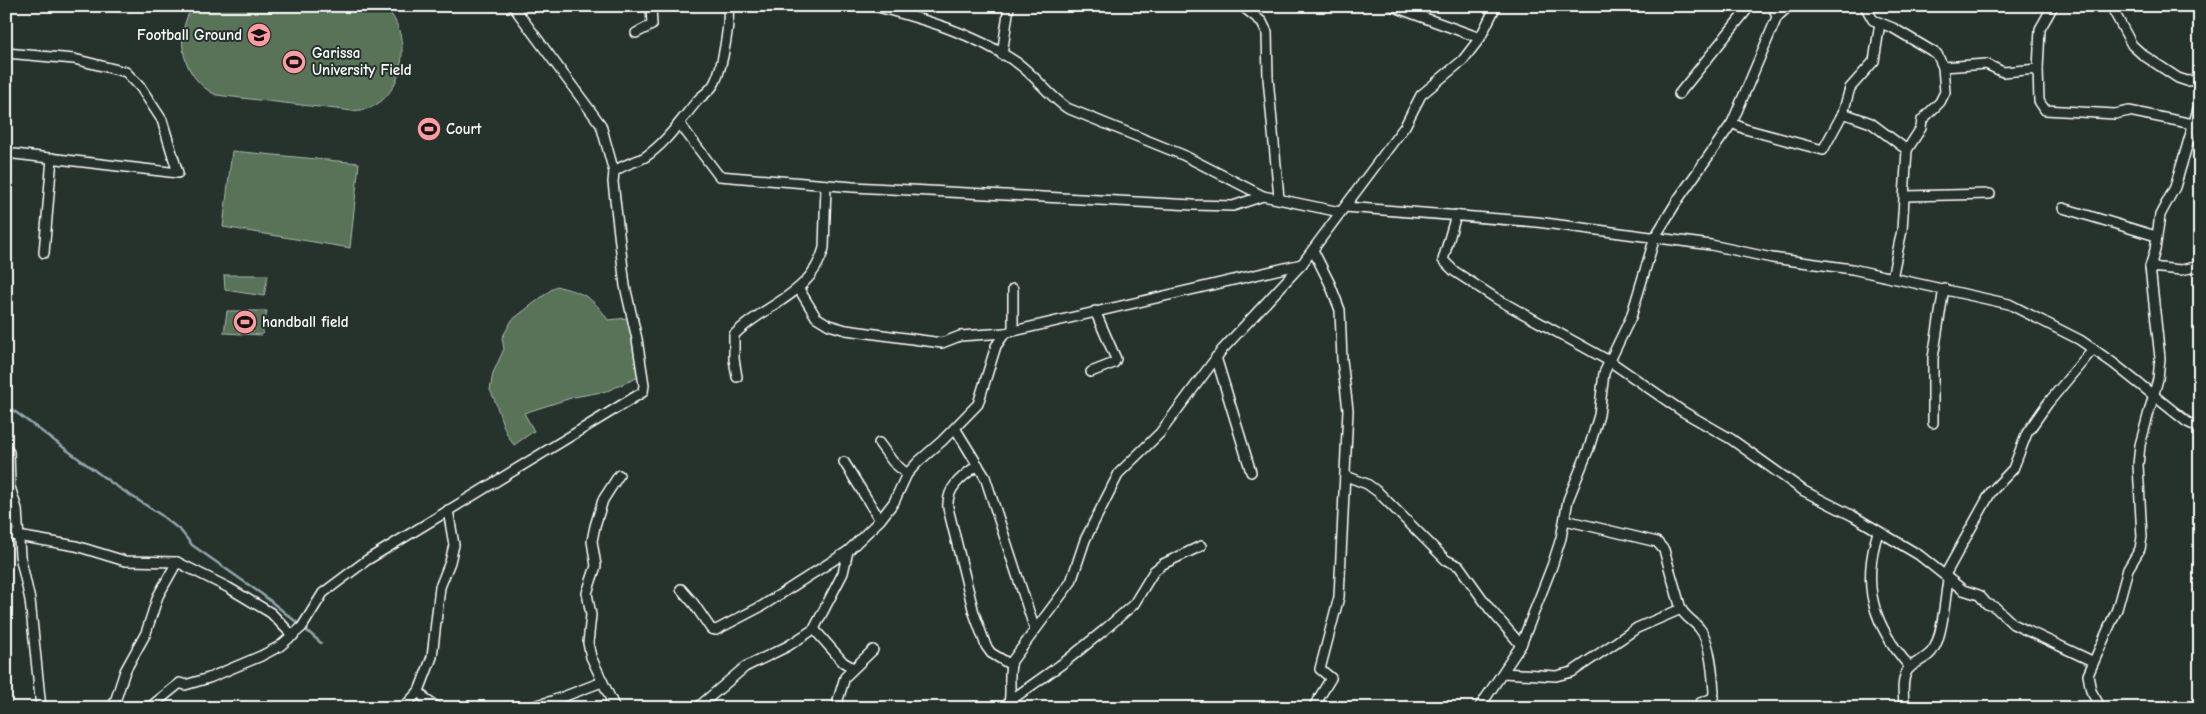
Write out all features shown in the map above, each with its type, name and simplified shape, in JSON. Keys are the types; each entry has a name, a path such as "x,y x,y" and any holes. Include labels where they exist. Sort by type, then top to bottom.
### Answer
{"street":[{"path":"149,708 180,683 185,684 209,678 261,656 293,636 302,627 323,593 367,560 643,392 644,385 638,339 625,286 613,182 614,172 601,125 513,6"},
{"path":"636,33 652,25 651,6"},
{"path":"614,172 620,166 645,156 680,124 698,100 711,90 716,80 729,19 728,6"},
{"path":"874,6 944,25 1016,62 1054,99 1067,108 1183,155 1263,196 1342,210 1456,215 1538,222 1655,237 1817,265 1852,268 2009,304 2093,349 2187,422 2200,428"},
{"path":"1002,55 1009,6"},
{"path":"1242,6 1252,10 1262,22 1267,32 1268,78 1279,198"},
{"path":"1392,6 1406,8 1480,38"},
{"path":"1010,704 1011,665 1021,646 1072,582 1085,540 1119,473 1160,433 1216,357 1302,264 1405,126 1421,95 1463,60 1480,38 1496,6"},
{"path":"1679,94 1750,6"},
{"path":"1773,6 1777,17"},
{"path":"1479,708 1521,645 1552,566 1565,520 1568,500 1589,448 1598,415 1604,373 1631,318 1655,237 1679,198 1732,123 1777,17 1789,6"},
{"path":"1865,6 1874,20 1937,54 1944,67 1945,92 1940,102 1922,120 1921,128 1907,150 1906,196 1898,255 1892,278"},
{"path":"2053,6 2040,29 2038,69 2039,101 2049,112 2115,114 2129,110 2193,124"},
{"path":"2111,6 2132,45 2143,55 2178,78 2187,81 2200,80"},
{"path":"1732,123 1745,129 1824,150 1843,114 1850,88 1874,60 1880,23"},
{"path":"6,53 74,59 126,72 136,81 162,120 178,173 6,153"},
{"path":"1944,67 1986,64 2003,72 2038,69"},
{"path":"2100,708 2091,691 2088,675 2092,661 2117,609 2128,570 2140,549 2142,537 2138,465 2140,444 2153,395 2160,358 2150,267 2160,215 2175,187 2200,102"},
{"path":"1843,114 1871,123 1907,150"},
{"path":"680,124 719,176 826,185 1193,205 1233,206 1263,196"},
{"path":"44,253 52,158"},
{"path":"737,377 734,359 734,335 799,289 821,257 824,248 826,185"},
{"path":"1906,196 1990,194"},
{"path":"2063,208 2156,236"},
{"path":"1456,215 1443,256 1444,264 1497,299 1611,362 1682,411 1731,439 1804,491 1919,555 1963,590 1979,595 1987,604 1995,608 2013,624 2092,661"},
{"path":"1312,250 1330,284 1340,310 1342,360 1348,410 1339,597 1320,669 1331,678 1313,708"},
{"path":"799,289 816,317 829,326 942,343 960,336 1009,331 1302,264"},
{"path":"2150,267 2181,270 2200,266"},
{"path":"1933,423 1933,358 1944,288"},
{"path":"680,589 711,629 716,630 762,606 848,551 880,520 900,491 907,474 955,428 980,399 996,346 1009,331 1013,289"},
{"path":"1091,372 1114,363 1116,359 1095,311"},
{"path":"1904,708 1903,684 1910,667 1925,659 1934,650 1940,634 1947,577 1990,492 2013,469 2027,433 2048,403 2093,349"},
{"path":"1216,357 1251,472"},
{"path":"955,428 978,465 993,497 1035,630"},
{"path":"879,443 893,462 907,474"},
{"path":"9,452 10,487 20,535 20,556 30,600 41,708"},
{"path":"844,462 880,520"},
{"path":"978,465 957,480 947,500 948,508 974,613 986,646 991,653 1011,665"},
{"path":"615,708 602,682 588,643 591,615 587,593 596,566 592,541 595,526 603,500 619,475"},
{"path":"1346,476 1367,484 1378,492 1446,560 1459,566 1489,608 1521,645"},
{"path":"403,708 419,691 432,657 440,587 450,562 454,545 448,510"},
{"path":"1565,520 1657,542 1664,550 1681,609 1705,637 1714,692 1713,698 1700,703 1700,708"},
{"path":"1878,532 1873,546 1871,580 1874,610 1882,630 1910,667"},
{"path":"6,534 76,546 125,562 177,562 229,588 271,613 293,636"},
{"path":"1010,704 1066,661 1134,604 1154,571 1163,564 1201,546"},
{"path":"697,708 745,666 788,646 814,629 843,573 848,551"},
{"path":"113,708 126,671 146,633 158,596 177,562"},
{"path":"1503,673 1556,676 1572,672 1637,628 1681,609"},
{"path":"814,629 843,662 853,668"},
{"path":"838,700 845,677 873,650"},
{"path":"526,708 552,701 602,682"},
{"path":"419,691 426,700 439,708"}],"shaded area":[{"path":"47,6 132,6 131,15"}],"green space":[{"name":"Garissa University Field","path":"193,6 384,6 393,17 399,30 402,44 402,59 399,74 393,88 384,99 370,108 353,111 216,95 204,88 195,78 184,55 183,30"},
{"path":"232,151 359,163 350,248 223,227"},
{"name":"handball field","path":"224,275 268,275 264,296 225,290"},
{"path":"556,286 586,297 597,306 608,320 638,317 646,374 607,391 574,397 524,413 534,431 514,445 506,433 490,390 493,373 504,349 502,338 512,320"},
{"name":"handball field","path":"227,311 267,311 262,335 224,333"}],"waterway":[{"path":"6,405 113,484 161,515 181,531 192,545 263,595 300,625"},
{"path":"305,629 321,643"}],"place":[{"name":"Football Ground","path":"259,35"},
{"name":"Garissa University Field","path":"294,62"},
{"name":"Court","path":"429,129"},
{"name":"handball field","path":"245,322"}]}
